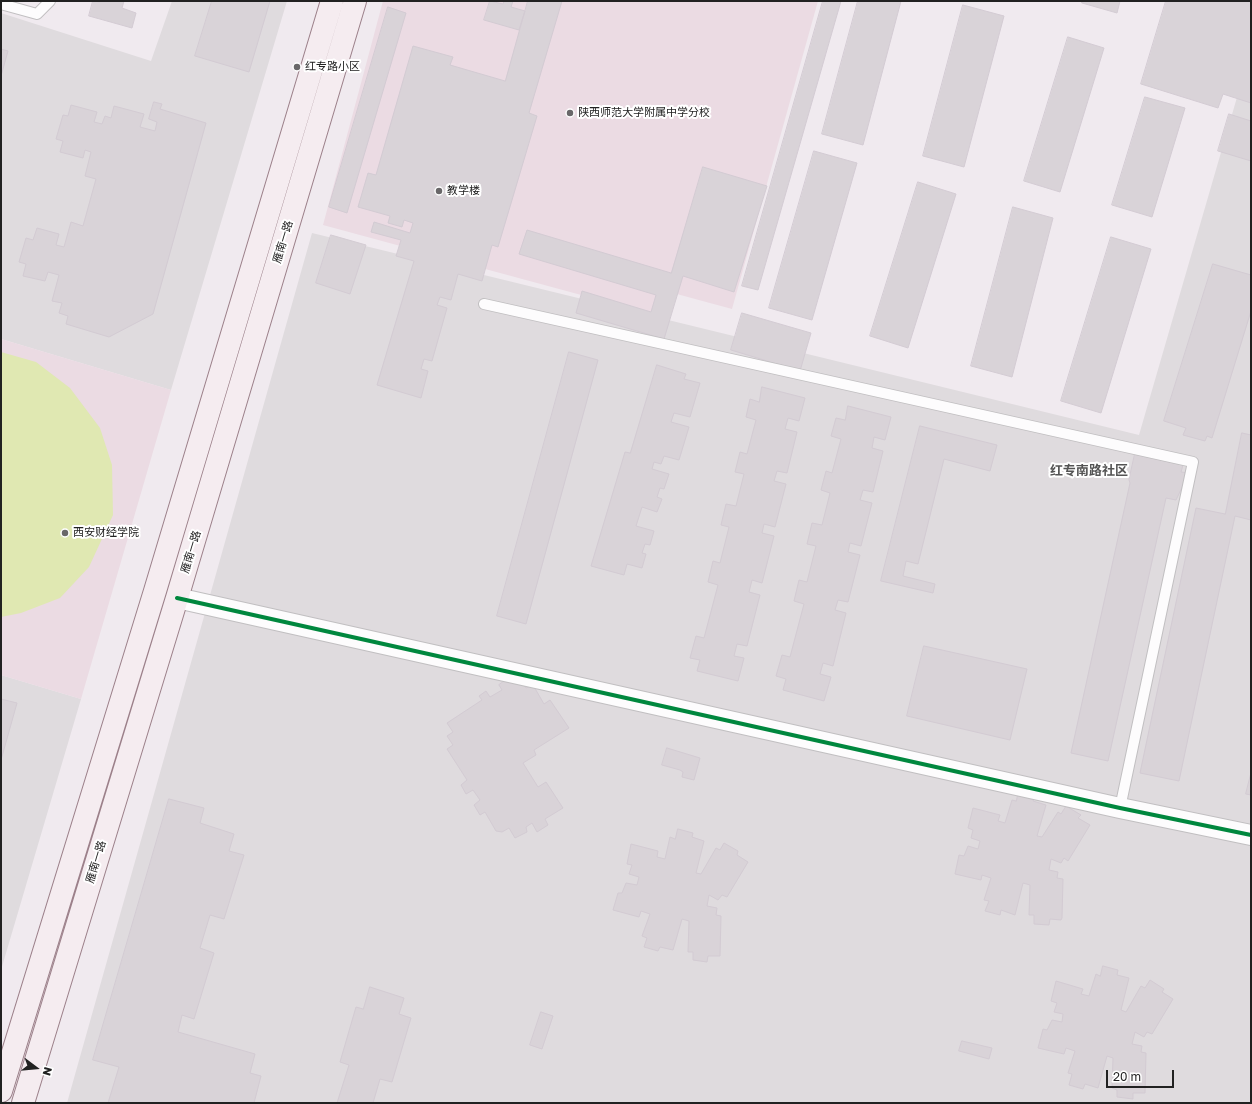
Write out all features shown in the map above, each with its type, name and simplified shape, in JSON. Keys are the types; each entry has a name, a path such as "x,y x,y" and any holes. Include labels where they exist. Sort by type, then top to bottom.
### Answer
{"main road":[{"name":"雁南一路","path":"1,1090 155,590 332,1"},
{"name":"雁南一路","path":"23,1103 177,598 355,1"}],"street":[{"path":"177,598 1120,808 1251,835"}],"lane":[{"path":"1,4 37,14 50,1"},
{"path":"484,304 1193,462 1120,808"}],"shaded area":[{"path":"172,1 287,1 171,390 1,339 1,13 151,61"},
{"name":"陕西师范大学附属中学分校","path":"383,1 818,1 732,309 662,290 655,315 323,225"},
{"path":"1251,49 1251,1103 67,1103 312,233 1139,435"},
{"name":"西安财经学院","path":"1,339 171,390 81,699 1,675"},
{"path":"1,675 81,699 1,970"}],"green space":[{"path":"1,352 36,362 70,388 100,428 112,465 113,515 89,567 60,598 21,613 1,617"}],"building":[{"path":"93,1 124,1 122,8 136,13 132,28 89,16"},
{"path":"212,1 270,1 249,72 195,56"},
{"path":"490,1 503,4 504,1 513,1 511,7 525,11 519,30 484,20"},
{"name":"教学楼","path":"528,1 562,1 529,113 537,116 498,247 492,245 482,281 458,274 451,300 440,297 437,305 447,308 432,361 424,359 421,369 428,371 421,398 377,385 414,261 396,256 401,240 371,232 374,222 410,233 413,223 404,220 402,227 388,223 390,216 358,207 368,173 376,175 413,46 453,57 450,65 505,81"},
{"path":"823,1 841,1 758,290 742,286"},
{"path":"858,1 901,1 863,145 822,134"},
{"path":"1082,1 1120,1 1117,13 1082,3"},
{"path":"1166,1 1251,1 1251,103 1223,94 1218,108 1141,84"},
{"path":"963,5 1004,16 964,167 923,156"},
{"path":"388,7 406,13 347,213 329,207"},
{"path":"1068,37 1104,48 1060,192 1024,181"},
{"path":"1,49 8,51 1,76"},
{"path":"1145,97 1185,108 1152,217 1112,205"},
{"path":"154,102 162,104 160,109 206,123 153,314 109,337 66,324 68,316 59,313 62,303 52,301 59,275 48,272 45,281 23,276 26,264 19,262 26,238 33,240 37,228 59,234 56,245 64,247 71,222 83,226 96,179 85,176 91,152 85,150 83,158 60,152 63,141 56,139 63,115 68,116 71,105 97,112 94,122 102,124 105,116 111,118 114,106 144,114 140,127 155,131 157,122 149,119"},
{"path":"1229,114 1251,121 1251,161 1218,151"},
{"path":"814,151 857,163 812,320 769,308"},
{"path":"703,167 767,186 734,292 683,276 664,339 576,313 582,291 651,312 656,295 519,254 527,230 671,273"},
{"path":"918,182 956,194 908,348 870,336"},
{"path":"1013,207 1053,218 1012,377 971,366"},
{"path":"331,235 366,245 350,294 316,283"},
{"path":"1111,237 1151,249 1101,413 1061,401"},
{"path":"1213,264 1251,275 1251,311 1212,438 1207,436 1205,441 1183,435 1186,428 1164,421"},
{"path":"742,313 811,333 800,371 731,350"},
{"path":"569,352 598,360 526,624 497,616"},
{"path":"657,365 686,374 684,379 700,383 690,417 674,413 671,422 689,427 679,460 664,456 661,464 654,462 652,469 669,474 664,489 660,488 657,497 662,499 657,512 642,507 636,526 654,531 650,545 645,544 642,553 646,554 642,568 627,564 624,575 591,566 625,452 630,453"},
{"path":"762,387 805,398 799,421 788,418 785,429 797,432 787,473 777,471 774,481 786,484 775,527 764,524 762,533 774,536 762,583 752,580 749,592 760,595 747,646 737,644 734,656 744,658 738,681 697,671 700,660 690,658 696,636 704,638 718,585 708,582 713,561 720,563 729,527 721,525 726,504 736,506 744,474 735,472 740,452 747,454 756,420 746,417 750,399 759,402"},
{"path":"848,406 891,417 885,440 874,437 872,448 883,451 873,492 863,490 860,500 872,503 861,546 850,543 848,552 860,555 848,602 838,600 835,610 846,613 833,666 823,663 820,674 831,677 824,701 783,690 786,679 776,676 782,655 790,657 804,604 794,601 799,580 807,582 816,546 807,544 812,523 822,525 830,493 821,490 826,471 832,473 841,439 831,436 836,418 845,420"},
{"path":"920,426 997,445 990,471 944,459 918,564 906,561 903,576 935,584 933,593 881,581"},
{"path":"1242,433 1251,435 1251,520 1235,516 1179,781 1140,773 1196,508 1225,514"},
{"path":"1135,454 1183,465 1181,472 1189,473 1176,500 1166,498 1108,761 1071,753"},
{"path":"924,646 1027,669 1010,740 907,716"},
{"path":"506,680 522,684 526,688 533,685 544,704 550,700 569,728 534,750 536,755 523,763 538,787 546,782 563,808 545,819 548,825 537,832 532,823 526,827 527,832 515,838 509,828 502,832 496,831 485,812 480,815 474,805 480,800 473,790 466,794 461,785 467,780 447,749 453,745 447,736 453,732 447,723 482,700 479,696 486,691 490,697 502,690 499,685"},
{"path":"1,699 17,703 1,760"},
{"path":"667,748 700,758 694,780 682,777 683,772 680,770 662,765"},
{"path":"1251,773 1251,795 1246,794"},
{"path":"1018,795 1034,798 1033,801 1046,805 1037,836 1042,837 1058,812 1061,814 1066,806 1081,815 1078,818 1090,825 1068,861 1064,858 1061,863 1051,859 1049,870 1058,872 1057,878 1063,879 1062,918 1061,920 1050,919 1049,925 1034,924 1034,915 1029,915 1030,885 1023,883 1015,915 1001,910 1000,915 985,911 989,901 984,900 991,878 982,875 981,880 955,874 959,855 964,856 968,846 978,849 980,841 971,838 973,830 968,828 973,808 1000,815 998,821 1005,823 1012,800 1016,801"},
{"path":"169,799 204,808 200,823 234,834 229,851 244,855 224,919 210,915 200,948 214,953 194,1019 182,1015 178,1032 255,1054 250,1073 261,1076 254,1103 108,1103 119,1067 93,1060"},
{"path":"678,829 693,833 692,837 704,841 696,873 701,874 716,848 720,850 724,843 738,851 737,855 748,862 727,897 722,895 718,900 709,895 707,906 717,908 716,915 721,916 720,956 708,956 707,962 693,960 693,952 688,952 689,921 682,919 673,950 660,947 658,951 644,947 647,938 642,936 650,914 641,911 639,917 613,910 618,893 622,893 626,883 637,885 639,877 629,874 632,865 627,864 631,844 658,851 657,857 665,859 670,837 675,839"},
{"path":"1103,966 1118,970 1117,975 1129,978 1121,1010 1126,1012 1141,986 1145,988 1150,980 1164,989 1162,992 1173,999 1152,1034 1147,1032 1144,1037 1135,1032 1132,1044 1142,1046 1141,1052 1146,1053 1145,1093 1133,1093 1133,1099 1117,1097 1117,1090 1112,1088 1113,1058 1107,1056 1098,1088 1085,1084 1083,1089 1069,1085 1072,1074 1068,1073 1075,1051 1066,1048 1064,1054 1038,1048 1043,1029 1047,1030 1052,1020 1062,1022 1063,1014 1054,1012 1057,1003 1051,1001 1056,981 1083,989 1081,994 1089,996 1096,974 1100,976"},
{"path":"370,987 404,998 399,1014 411,1018 392,1082 380,1079 373,1103 337,1103 349,1065 340,1062 356,1007 363,1009"},
{"path":"541,1012 553,1016 542,1049 530,1045"},
{"path":"962,1041 992,1048 989,1059 959,1051"}],"cycle path":[{"path":"177,598 1120,808 1251,835"}],"place":[{"name":"红专路小区","path":"297,67"},
{"name":"陕西师范大学附属中学分校","path":"570,113"},
{"name":"教学楼","path":"439,191"},
{"name":"西安财经学院","path":"65,533"}],"district":[{"name":"红专南路社区","path":"1089,471"}]}
